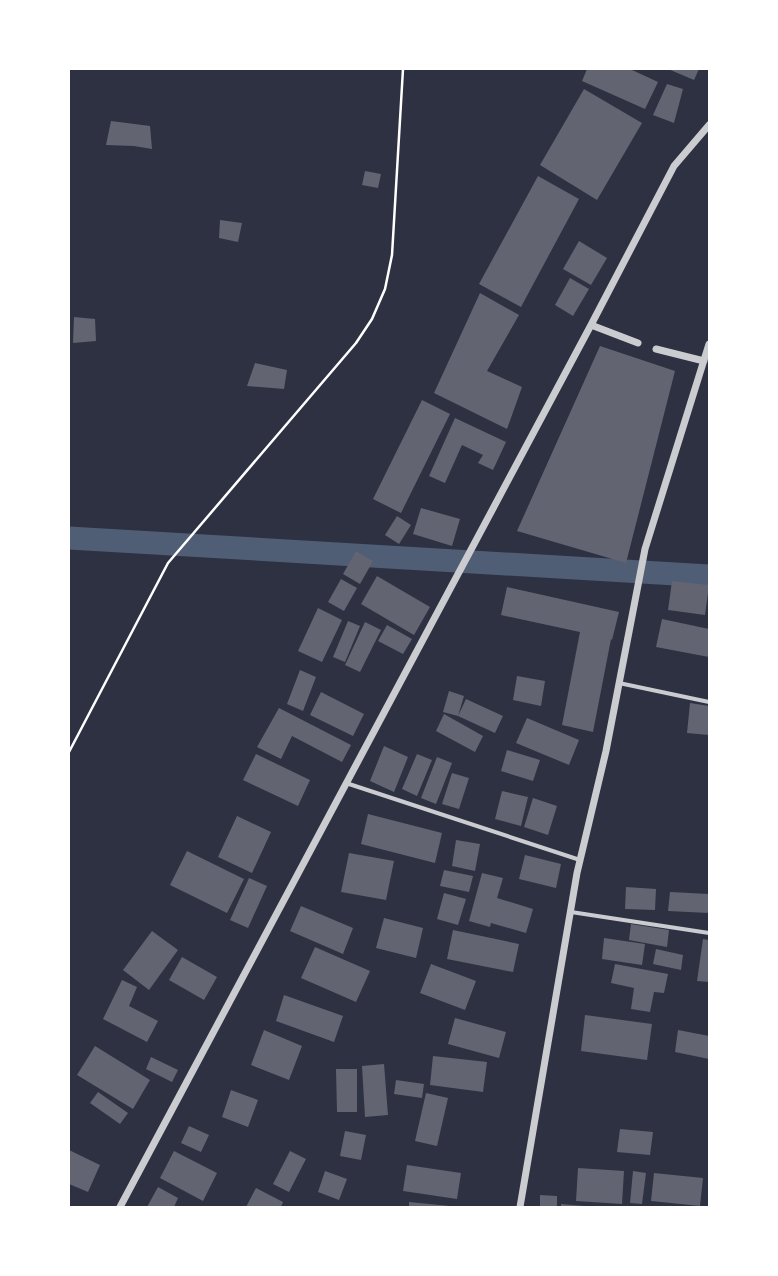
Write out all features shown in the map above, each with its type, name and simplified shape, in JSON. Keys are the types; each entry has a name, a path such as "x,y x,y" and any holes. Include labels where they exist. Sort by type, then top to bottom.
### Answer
{"street":[{"path":"120,1207 591,325 674,166 709,125"},
{"path":"591,325 638,343"},
{"path":"520,1207 580,860 606,751 645,549 709,344"},
{"path":"656,349 704,361"},
{"path":"619,683 709,702"},
{"path":"346,783 580,860"},
{"path":"571,912 709,933"}],"path":[{"path":"69,752 168,563 356,343 372,319 385,289 392,255 403,69"}],"building":[{"path":"587,69 630,69 658,82 645,109 582,81"},
{"path":"668,69 699,69 694,80"},
{"path":"667,84 683,89 674,123 653,115"},
{"path":"584,89 642,123 597,200 540,165"},
{"path":"111,121 150,126 152,149 134,146 106,145"},
{"path":"365,171 381,174 378,188 362,185"},
{"path":"538,176 579,199 521,307 479,284"},
{"path":"220,220 242,223 238,242 219,238"},
{"path":"579,241 607,258 591,285 563,269"},
{"path":"570,278 589,289 573,316 555,305"},
{"path":"480,293 519,315 487,371 522,387 507,429 434,393"},
{"path":"74,317 95,319 96,341 73,343"},
{"path":"600,346 675,371 626,563 517,531"},
{"path":"255,363 287,370 284,389 247,386"},
{"path":"422,400 450,414 401,513 373,499"},
{"path":"455,418 506,442 493,470 478,463 483,455 462,445 445,483 429,476"},
{"path":"421,508 460,519 452,546 413,534"},
{"path":"397,516 411,525 399,544 385,535"},
{"path":"356,551 373,561 360,584 343,574"},
{"path":"377,576 430,607 414,635 361,604"},
{"path":"341,579 357,588 344,611 328,602"},
{"path":"672,581 709,585 705,615 668,610"},
{"path":"507,587 619,612 612,640 611,639 593,732 562,725 580,632 501,615"},
{"path":"318,608 342,620 322,662 298,651"},
{"path":"662,619 709,629 709,657 656,647"},
{"path":"348,621 360,626 345,662 333,657"},
{"path":"365,622 381,630 360,672 345,665"},
{"path":"387,625 412,639 403,654 378,641"},
{"path":"300,670 316,677 303,711 287,704"},
{"path":"517,676 545,681 541,706 513,700"},
{"path":"449,691 464,696 458,716 443,712"},
{"path":"321,692 364,714 353,736 310,715"},
{"path":"466,699 503,716 495,733 458,716"},
{"path":"690,703 709,706 709,735 687,733"},
{"path":"279,708 351,745 342,762 292,736 281,759 257,747"},
{"path":"444,714 483,736 475,752 436,731"},
{"path":"527,718 579,740 569,765 516,743"},
{"path":"384,746 408,757 394,792 370,781"},
{"path":"507,750 540,760 533,781 501,771"},
{"path":"256,754 310,780 298,806 243,780"},
{"path":"417,754 432,760 417,796 402,789"},
{"path":"437,757 452,763 436,804 421,798"},
{"path":"452,773 469,778 459,809 442,804"},
{"path":"502,791 528,797 521,826 495,819"},
{"path":"533,798 557,806 548,835 524,827"},
{"path":"368,814 442,833 435,863 361,844"},
{"path":"237,816 271,832 252,873 218,857"},
{"path":"456,840 480,844 475,871 452,866"},
{"path":"187,851 244,879 227,913 170,885"},
{"path":"349,853 394,861 386,900 341,892"},
{"path":"525,855 561,864 556,888 519,879"},
{"path":"444,870 473,876 469,892 440,886"},
{"path":"482,873 503,878 497,898 533,909 526,933 491,923 490,927 469,921"},
{"path":"249,878 267,886 248,928 230,920"},
{"path":"626,887 656,889 655,910 625,909"},
{"path":"670,892 709,894 709,913 668,911"},
{"path":"444,893 466,899 458,925 437,919"},
{"path":"301,906 353,928 343,954 290,931"},
{"path":"384,918 423,928 416,958 376,948"},
{"path":"631,924 669,930 667,947 629,940"},
{"path":"453,930 519,944 513,972 447,959"},
{"path":"152,931 178,950 149,990 123,970"},
{"path":"604,938 645,944 642,965 602,959"},
{"path":"703,939 709,940 709,982 697,981"},
{"path":"315,947 370,971 356,1002 301,978"},
{"path":"656,949 683,955 681,970 653,964"},
{"path":"182,957 217,977 204,1000 169,980"},
{"path":"431,964 476,981 465,1010 420,993"},
{"path":"615,964 668,974 664,993 654,992 650,1012 631,1009 634,988 611,983"},
{"path":"122,980 137,987 129,1006 158,1021 147,1042 103,1019"},
{"path":"284,995 343,1016 334,1042 276,1021"},
{"path":"585,1015 652,1024 647,1060 581,1051"},
{"path":"455,1018 506,1032 499,1058 448,1044"},
{"path":"264,1030 302,1046 289,1080 251,1065"},
{"path":"678,1030 709,1036 709,1059 675,1052"},
{"path":"95,1046 150,1080 133,1109 77,1075"},
{"path":"433,1056 487,1062 483,1092 430,1085"},
{"path":"151,1057 178,1070 172,1082 146,1069"},
{"path":"384,1064 388,1115 365,1117 362,1066"},
{"path":"336,1069 357,1069 357,1112 337,1112"},
{"path":"396,1080 424,1084 422,1098 394,1094"},
{"path":"231,1090 258,1100 248,1127 222,1117"},
{"path":"98,1092 128,1113 120,1124 90,1103"},
{"path":"426,1093 448,1098 437,1146 415,1141"},
{"path":"189,1126 209,1135 201,1152 181,1143"},
{"path":"620,1129 653,1132 650,1155 617,1152"},
{"path":"345,1131 366,1135 361,1160 340,1156"},
{"path":"69,1150 100,1165 88,1192 69,1184"},
{"path":"174,1151 217,1173 203,1201 160,1178"},
{"path":"290,1151 306,1159 289,1192 273,1184"},
{"path":"407,1165 461,1173 457,1199 403,1191"},
{"path":"578,1168 624,1171 622,1204 576,1201"},
{"path":"325,1171 347,1179 339,1200 318,1192"},
{"path":"633,1171 646,1173 642,1204 630,1203"},
{"path":"654,1173 703,1178 700,1206 651,1201"},
{"path":"158,1187 178,1198 174,1207 147,1207"},
{"path":"256,1188 283,1202 281,1207 246,1207"},
{"path":"540,1195 557,1196 557,1207 540,1207"},
{"path":"409,1202 450,1206 450,1207 409,1207"},
{"path":"561,1204 584,1206 584,1207 561,1207"}],"waterway":[{"path":"69,538 709,576"}]}
